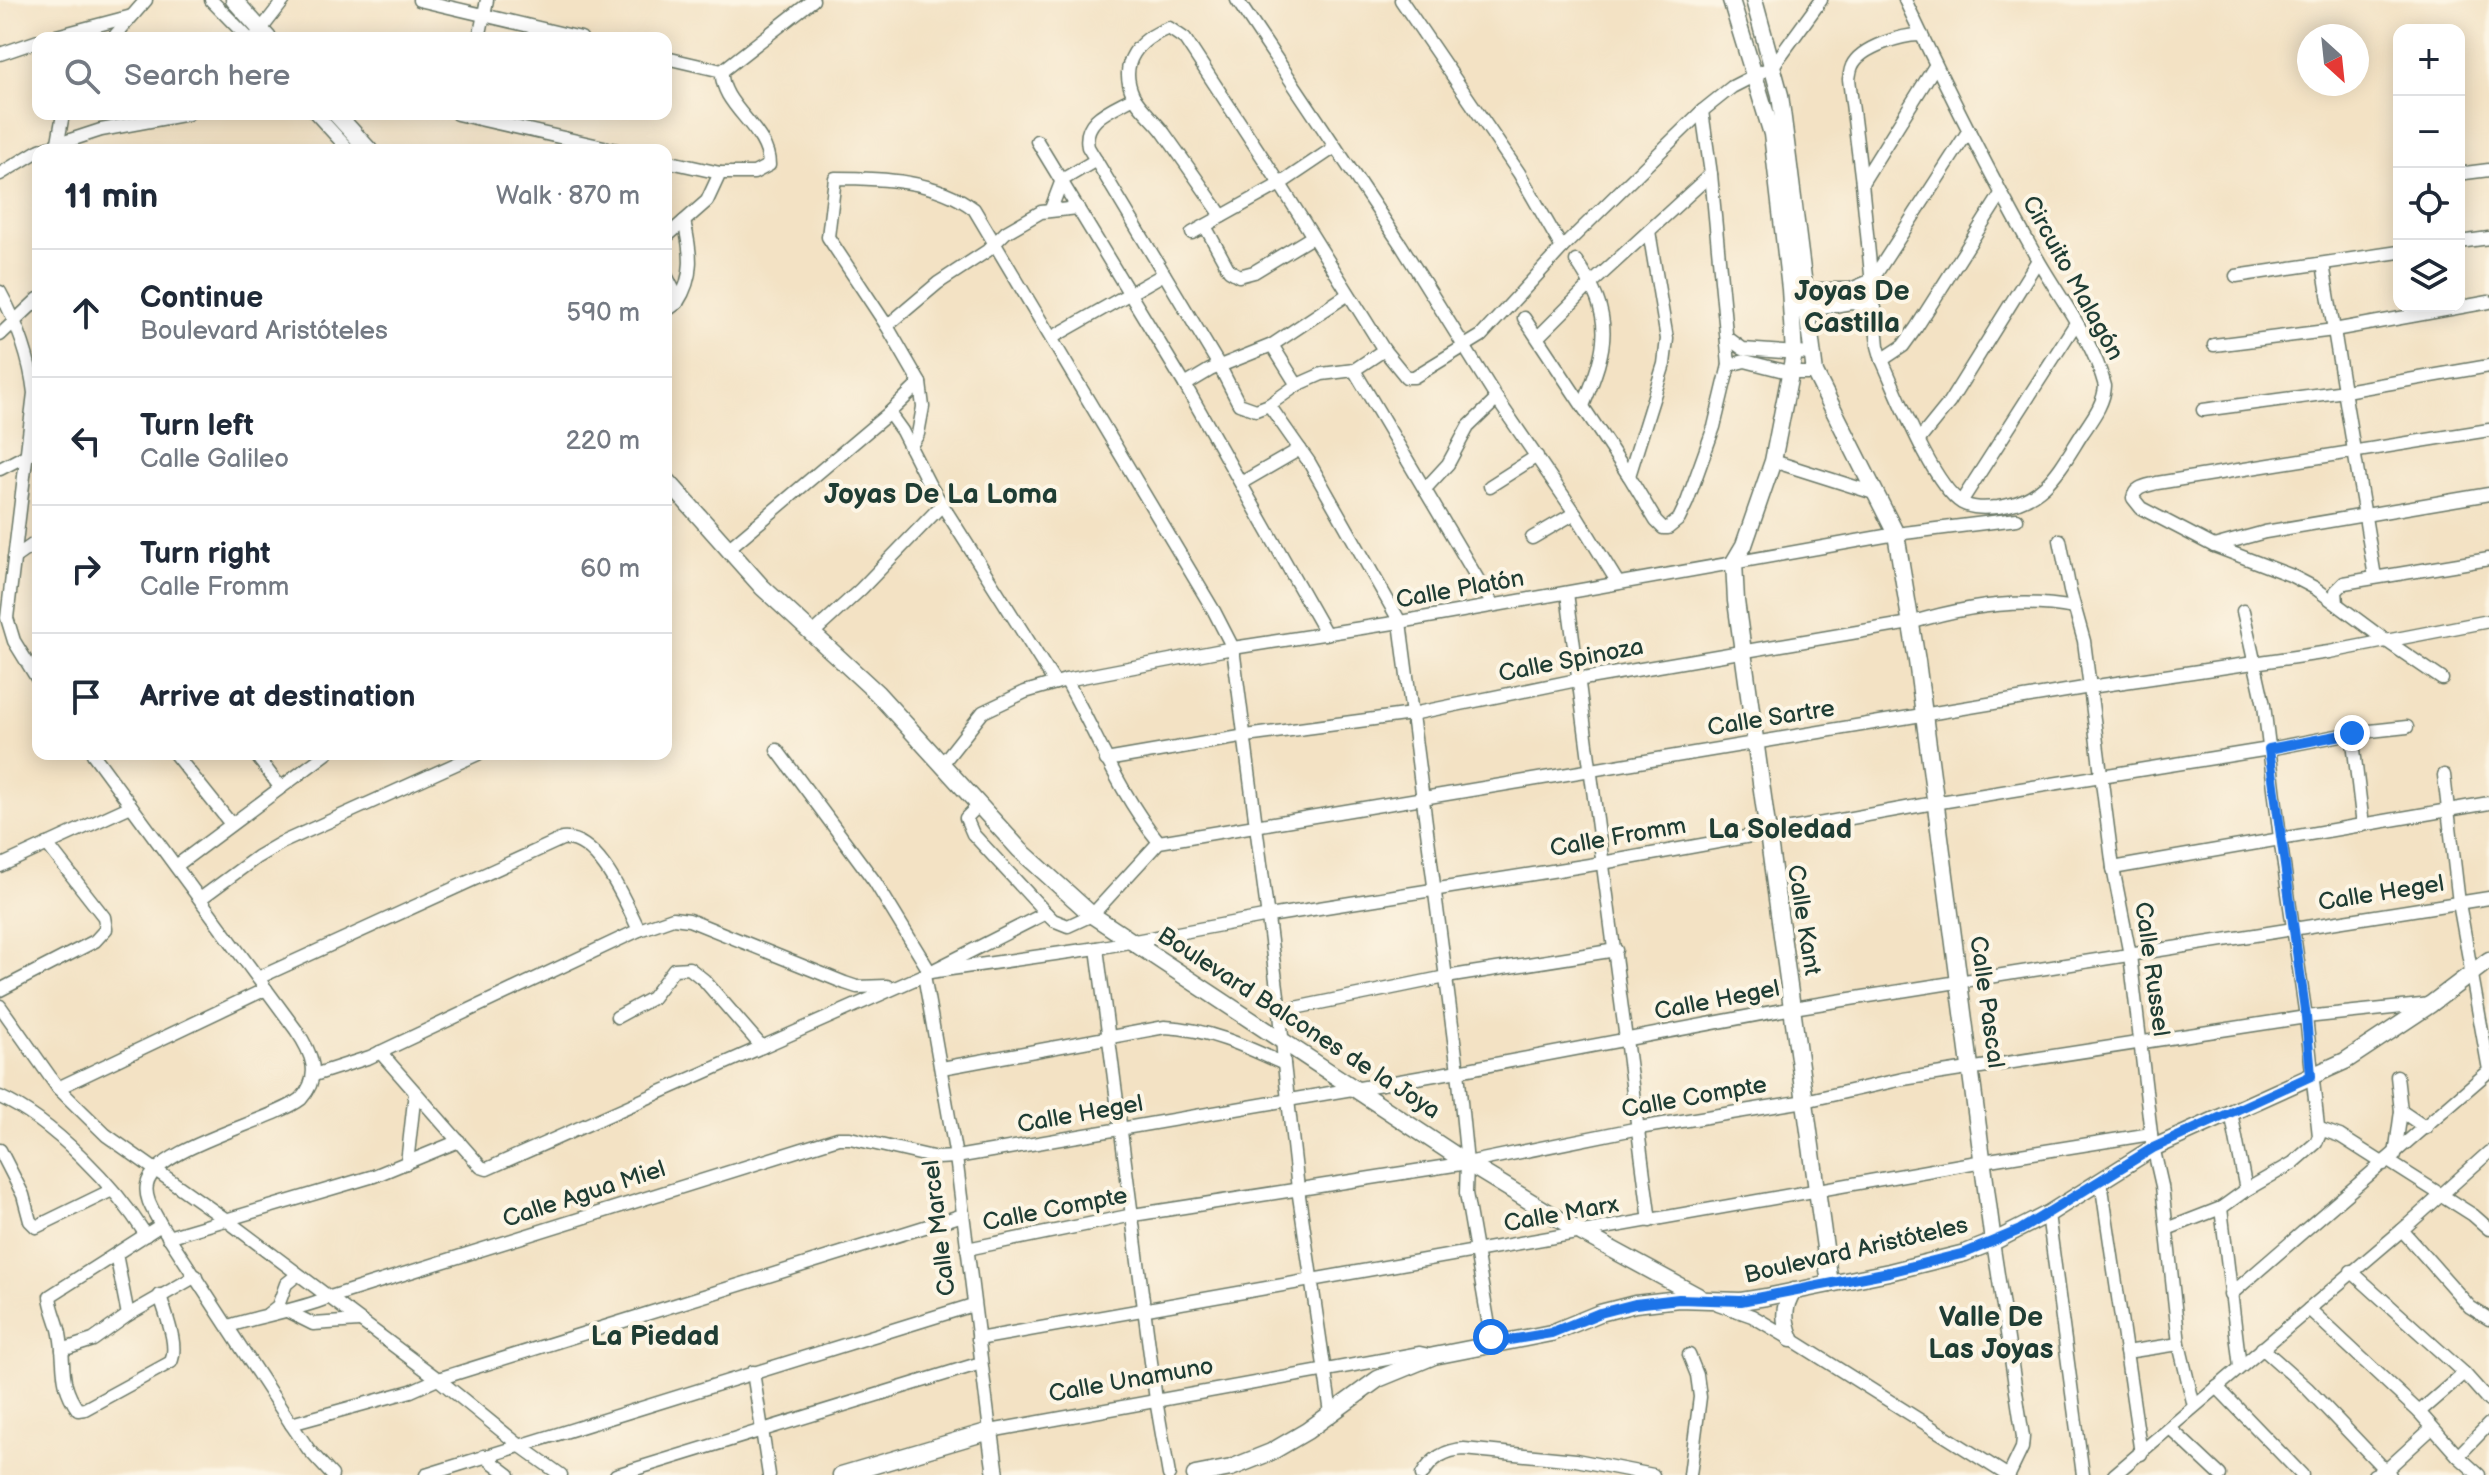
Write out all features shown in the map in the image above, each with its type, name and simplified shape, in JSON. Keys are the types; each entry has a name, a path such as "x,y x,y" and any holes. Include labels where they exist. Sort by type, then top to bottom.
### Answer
{"street":[{"path":"118,32 146,0"},
{"path":"211,0 253,32"},
{"path":"234,0 255,32"},
{"path":"261,32 284,0"},
{"path":"419,0 556,32"},
{"path":"480,32 487,0"},
{"path":"722,71 813,0"},
{"path":"1237,0 1401,245 1497,399 1575,513 1618,583"},
{"path":"1401,0 1519,173 1562,248"},
{"path":"1731,0 1772,134 1798,289"},
{"path":"1734,562 1744,545 1773,461 1792,373 1800,312 1785,130 1773,66 1754,0"},
{"name":"Circuito Malagón","path":"1905,0 2001,194 2076,323 2105,386 2105,396 2083,432 2057,472 2035,495 2010,505 1989,508 1971,507 1961,502"},
{"path":"1222,216 1161,128 1134,97 1127,71 1136,48 1169,28 1185,39 1384,350 1406,377 1420,373 1481,336 1494,324 1562,248 1702,111 1732,87 1773,66 1816,2"},
{"path":"72,32 132,16"},
{"path":"1922,35 1908,35 1871,49 1852,65 1849,89 1862,183 1876,331 1882,360 1919,440 1947,489 1961,502 2076,323"},
{"path":"0,54 32,43"},
{"path":"672,59 722,71"},
{"path":"1862,183 1935,66"},
{"path":"672,162 720,173 754,173 769,165 769,154 751,122 727,93 722,71"},
{"path":"1134,97 1091,123 1087,141 1239,404 1256,410 1322,374 1354,370 1384,350"},
{"path":"1524,318 1656,521 1663,528 1673,525 1684,511 1714,427 1729,365 1702,111"},
{"path":"58,142 62,120"},
{"path":"53,144 101,130 155,120"},
{"path":"322,120 344,144"},
{"path":"342,120 364,144"},
{"path":"485,120 591,144"},
{"path":"1798,289 1851,289 1872,280 1969,130"},
{"path":"1037,141 1185,385 1326,634"},
{"path":"1192,233 1280,184 1335,147"},
{"path":"0,174 32,154"},
{"path":"1051,209 1062,180 1096,160"},
{"path":"2465,173 2489,170"},
{"path":"672,232 707,201 720,173"},
{"path":"1538,337 1711,174"},
{"path":"910,447 918,434 923,407 920,383 887,326 828,237 835,178 878,179 935,188 974,209 1053,337 1233,648 1269,916 1298,1189 1331,1413"},
{"path":"1882,360 1903,346 1916,328 2001,194"},
{"path":"887,326 938,283 995,244 1006,232 1041,212 1078,208"},
{"path":"672,307 690,278 690,250 684,221"},
{"path":"1205,226 1229,270 1246,277 1312,237"},
{"path":"1629,476 1664,364 1667,339 1649,231"},
{"path":"2465,241 2489,238"},
{"path":"2236,276 2393,253"},
{"path":"1919,440 1949,403 2038,260"},
{"path":"1576,261 1592,283 1601,310 1604,349 1583,406"},
{"path":"2323,264 2375,577"},
{"path":"1053,337 1164,274"},
{"path":"0,292 15,322 32,378"},
{"path":"1185,385 1210,370 1272,345 1347,295"},
{"path":"2214,345 2334,330 2489,302"},
{"path":"1800,312 1851,303 1875,308"},
{"path":"0,335 32,305"},
{"name":"Calle Pascal","path":"1800,312 1815,373 1896,534 1961,981 1993,1242 2023,1437 2022,1448 2008,1475"},
{"path":"1728,338 1743,349 1811,354"},
{"path":"1272,345 1297,385"},
{"path":"1729,365 1745,361 1792,373 1815,373"},
{"path":"2203,410 2345,391 2489,366"},
{"path":"1354,370 1493,605"},
{"path":"728,549 889,413 920,383"},
{"path":"1425,489 1448,464 1468,427 1497,399"},
{"path":"1269,405 1300,449 1400,622 1458,1071 1467,1163 1466,1193 1492,1343"},
{"path":"889,413 921,471 1060,682 1140,819 1159,842 1092,915 1068,926 1053,920 969,828 966,818 979,805"},
{"path":"2442,679 2337,603 2290,575 2214,546 2141,508 2133,498 2138,489 2168,481 2489,430"},
{"path":"1241,483 1300,449"},
{"path":"0,469 32,452"},
{"path":"1490,486 1537,456"},
{"path":"32,457 4,608 14,641 32,670"},
{"path":"1773,461 1874,493"},
{"name":"Boulevard Balcones de la Joya","path":"672,486 773,599 877,693 1020,850 1092,915 1467,1163 1688,1293 1752,1316 2008,1475"},
{"path":"2214,546 2248,535 2489,494"},
{"path":"812,634 854,596 943,504"},
{"path":"1532,538 1575,513"},
{"name":"Calle Platón","path":"942,764 983,712 1013,696 1060,682 1233,648 1400,622 1896,534 2017,519"},
{"name":"Calle Russel","path":"2060,540 2084,641 2113,868 2130,955 2152,1141 2162,1186 2179,1344 2194,1406"},
{"path":"14,558 32,545"},
{"path":"2337,603 2336,591 2344,583 2489,559"},
{"name":"Calle Kant","path":"1734,562 1766,834 1830,1284"},
{"name":"Calle Spinoza","path":"2043,603 2070,591"},
{"path":"1567,593 1650,1221"},
{"name":"Calle Spinoza","path":"1106,760 1246,736 1412,714 1577,680 1910,623 1961,609 2043,603 2074,608"},
{"path":"2167,1229 2221,1208 2293,1163 2316,1143 2320,1129 2264,705 2243,611"},
{"name":"Calle Sartre","path":"1159,842 2090,687 2329,652 2489,621"},
{"name":"Calle Fromm","path":"927,974 1602,863 1934,803 2352,733 2407,727"},
{"path":"2352,733 2363,825"},
{"path":"777,750 875,882 927,974"},
{"path":"97,760 308,1046 312,1056 314,1075 308,1091 296,1103 172,1157 149,1179 147,1194 168,1237 291,1424 332,1475"},
{"path":"180,760 231,824"},
{"path":"260,760 280,787"},
{"path":"176,866 318,760"},
{"path":"200,899 281,843 465,760"},
{"path":"2230,1295 2489,1071 2459,903 2444,775"},
{"path":"2113,868 2489,803"},
{"path":"0,866 131,806"},
{"path":"258,978 562,839 574,840 599,859 639,930"},
{"path":"0,990 95,941 106,929 104,917 47,844"},
{"name":"Calle Hegel","path":"956,1157 1458,1071 1793,1008 2489,898"},
{"path":"380,1052 481,1167 489,1169 927,974 1046,913"},
{"path":"314,1075 380,1052 639,930 673,918 689,920 857,987 899,984"},
{"path":"1097,948 1156,1400 1169,1475"},
{"path":"1280,1011 1446,977 1616,950"},
{"name":"Boulevard Aristóteles","path":"1195,1475 1231,1468 1271,1452 1307,1431 1378,1379 1434,1356 1551,1333 1600,1313 1635,1304 1679,1299 1741,1301 1920,1264 1993,1242 2048,1214 2101,1181 2152,1141 2231,1112 2354,1055 2431,1004 2489,960"},
{"path":"617,1017 652,998 674,969 689,968 704,980 762,1047"},
{"name":"Calle Marcel","path":"927,974 956,1157 996,1475"},
{"path":"58,1088 266,989"},
{"name":"Calle Compte","path":"967,1249 1133,1215 1467,1163 1639,1128 1805,1101 1903,1079 2306,1017 2431,1004"},
{"path":"0,1006 58,1088 106,1135 225,1219 561,1475"},
{"path":"942,1068 1165,1027 1191,1028 1218,1035 1284,1064"},
{"path":"2389,1160 2401,1111 2397,1076"},
{"path":"407,1163 415,1092"},
{"path":"0,1097 24,1110 86,1162 132,1214 146,1235"},
{"path":"2401,1111 2426,1128"},
{"path":"2231,1112 2246,1190"},
{"path":"2320,1129 2389,1160 2473,1215 2489,1229"},
{"name":"Calle Agua Miel","path":"229,1326 268,1314 289,1312 828,1140 850,1138 937,1158 956,1157"},
{"path":"168,1237 346,1185 459,1141"},
{"name":"Calle Marx","path":"978,1339 1983,1161 2152,1141"},
{"path":"0,1150 23,1195 31,1223 36,1227 112,1190"},
{"path":"2124,1472 2194,1406 2489,1152"},
{"path":"2101,1181 2141,1454"},
{"path":"2221,1208 2240,1367"},
{"path":"2048,1214 2083,1475"},
{"path":"291,1424 411,1391 438,1379 963,1215"},
{"path":"160,1295 173,1346 173,1359 168,1365 78,1410 62,1374 59,1328 50,1299 55,1291 161,1225"},
{"path":"2402,1230 2470,1307 2489,1319"},
{"path":"116,1254 128,1315"},
{"path":"2351,1271 2464,1373 2489,1401"},
{"path":"268,1314 278,1306 286,1284 297,1275"},
{"path":"62,1350 93,1340 160,1295 196,1276"},
{"path":"1791,1339 1784,1312 1785,1303 1793,1291"},
{"path":"426,1475 973,1305"},
{"path":"2309,1309 2419,1412 2479,1475"},
{"path":"289,1312 313,1324 359,1321"},
{"path":"2126,1352 2179,1344"},
{"path":"2262,1348 2307,1388 2383,1474 2432,1428"},
{"name":"Calle Unamuno","path":"841,1475 990,1431 1325,1369 1420,1353 1434,1356"},
{"path":"1689,1355 1697,1375 1700,1397 1690,1475"},
{"path":"616,1475 981,1363"},
{"path":"753,1372 769,1475"},
{"path":"2419,1412 2464,1373"},
{"path":"2217,1387 2302,1475"},
{"path":"2458,1456 2489,1424"},
{"path":"2170,1428 2220,1475"},
{"path":"1422,1475 1435,1458 1452,1450 1464,1449 1576,1460 1653,1475"},
{"path":"484,1456 509,1475"}],"district":[{"name":"Joyas De Castilla","path":"1852,307"},
{"name":"Joyas De La Loma","path":"941,494"},
{"name":"La Soledad","path":"1780,829"},
{"name":"Valle De Las Joyas","path":"1991,1333"},
{"name":"La Piedad","path":"655,1336"}],"route":[{"path":"1491,1337 1492,1343 1551,1333 1600,1313 1661,1300 1741,1301 1766,1297 1965,1253 2020,1230 2153,1148 2311,1076 2306,1017 2269,749 2352,733"}]}
